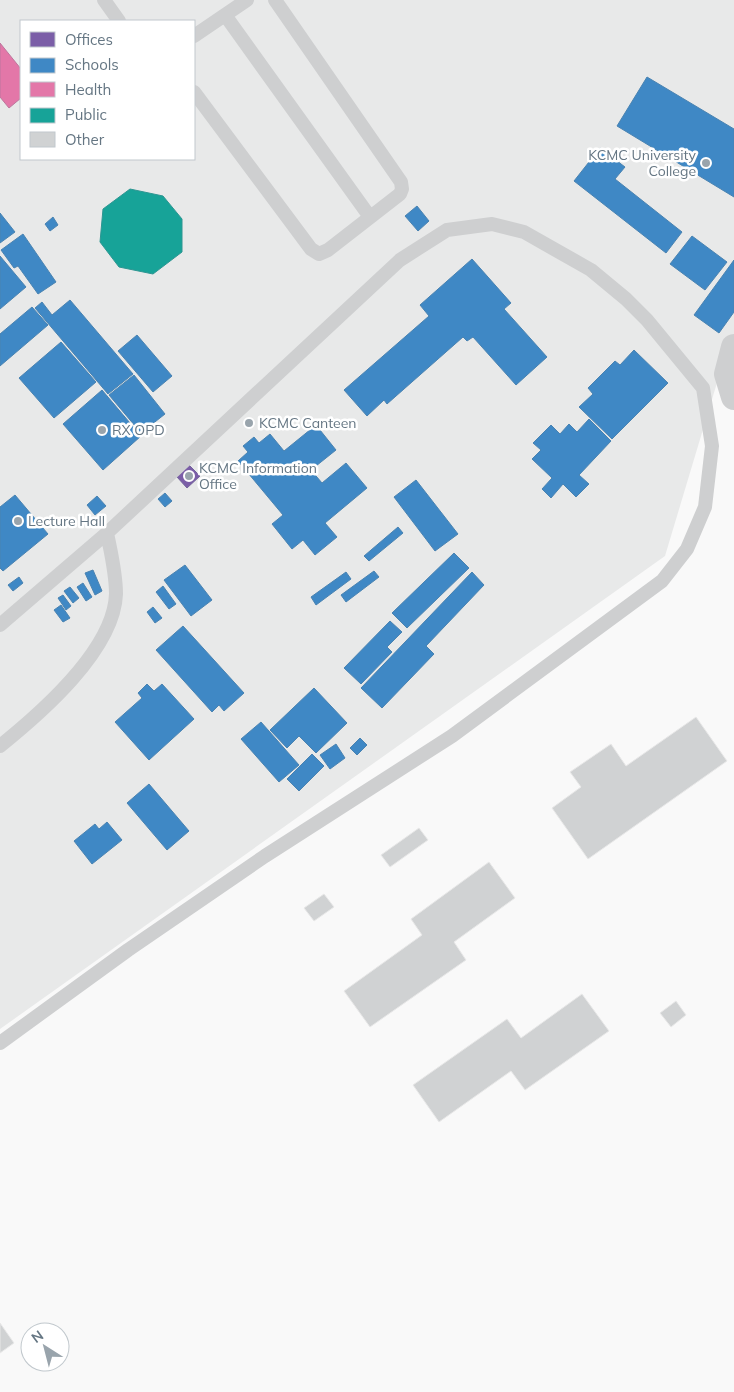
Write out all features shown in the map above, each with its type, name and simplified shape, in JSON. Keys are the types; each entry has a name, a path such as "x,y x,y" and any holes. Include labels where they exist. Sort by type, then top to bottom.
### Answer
{"street":[{"path":"734,347 727,374 734,397"}],"lane":[{"path":"104,0 118,20"},
{"path":"195,35 247,0"},
{"path":"195,93 311,249 319,254 328,250 400,194 402,189 401,182 276,0"},
{"path":"225,16 370,217"},
{"path":"0,625 107,533 400,260 447,230 492,224 524,232 591,270 626,298 647,320 703,388 712,446 705,507 687,549 662,581 452,736 266,856 128,950 0,1043"},
{"path":"0,746 46,706 82,666 107,629 116,595 114,569 107,533"}],"shaded area":[{"path":"0,0 734,0 734,341 725,356 665,556 0,1029"}],"building: Offices":[{"name":"KCMC Information Office","path":"189,465 200,476 187,488 177,477"}],"building: Schools":[{"name":"KCMC University College","path":"647,77 734,129 734,197 617,126"},
{"path":"600,148 625,167 615,179 682,232 666,253 574,181"},
{"path":"417,206 429,221 418,231 405,216"},
{"path":"0,213 15,232 0,243"},
{"path":"53,217 58,225 50,231 45,224"},
{"path":"23,234 56,282 38,294 18,266 14,268 1,250"},
{"path":"692,236 727,262 705,290 670,264"},
{"path":"0,256 26,287 0,309"},
{"path":"472,259 511,303 504,309 547,357 516,385 473,337 467,341 463,337 387,404 384,400 367,416 344,390 429,316 420,305"},
{"path":"734,260 734,312 719,333 694,315"},
{"path":"70,300 133,374 108,394 35,308 42,302 52,315"},
{"path":"32,307 48,325 0,366 0,334"},
{"path":"137,335 172,376 153,392 118,351"},
{"path":"61,342 96,382 54,418 19,378"},
{"path":"634,350 668,383 612,439 579,407 593,394 588,388 615,361 620,365"},
{"path":"134,375 165,414 141,433 109,395"},
{"name":"RX OPD","path":"102,390 141,436 103,470 63,424"},
{"path":"589,419 611,441 579,475 589,484 576,497 563,484 551,498 542,489 552,478 532,459 541,450 533,443 551,425 560,434 569,424 577,432"},
{"path":"316,425 336,450 311,470 322,483 346,463 367,488 325,523 337,537 315,555 303,540 292,549 272,524 283,515 238,461 248,452 243,446 254,437 259,443 270,434 284,451"},
{"path":"416,480 458,534 435,551 394,497"},
{"path":"165,493 172,501 165,507 158,499"},
{"name":"Lecture Hall","path":"15,495 48,534 3,571 0,568 0,507"},
{"path":"97,496 106,506 95,515 87,505"},
{"path":"398,527 403,533 369,561 364,556"},
{"path":"454,553 469,568 407,628 392,613"},
{"path":"185,565 212,600 191,616 164,580"},
{"path":"93,570 102,591 95,595 85,573"},
{"path":"374,571 379,577 346,602 341,595"},
{"path":"346,572 351,579 316,605 311,597"},
{"path":"472,572 484,585 426,646 434,654 382,708 361,688"},
{"path":"19,577 23,583 13,591 8,585"},
{"path":"83,583 92,597 86,601 77,587"},
{"path":"163,586 176,604 169,609 156,592"},
{"path":"70,587 79,598 73,603 64,591"},
{"path":"63,595 71,606 66,610 58,598"},
{"path":"61,605 70,618 63,622 54,610"},
{"path":"153,607 162,618 155,623 147,612"},
{"path":"390,621 402,632 387,647 392,652 361,684 344,668"},
{"path":"183,626 244,693 224,711 219,705 212,712 156,650"},
{"path":"147,684 154,691 162,684 194,719 149,760 115,722 142,698 138,693"},
{"path":"314,688 347,723 316,753 299,736 287,748 270,730"},
{"path":"261,722 299,765 279,782 241,739"},
{"path":"360,738 367,745 357,755 350,748"},
{"path":"336,744 345,758 330,769 320,755"},
{"path":"312,754 324,766 299,791 287,779"},
{"path":"149,784 189,831 167,850 127,803"},
{"path":"107,822 122,840 92,864 74,841 95,824 99,829"}],"building: Health":[{"path":"0,43 20,68 20,99 9,108 0,97"}],"building: Public":[{"path":"130,189 163,196 182,219 182,252 153,274 119,267 100,242 103,209"}],"building: Other":[{"path":"696,717 727,761 588,859 552,808 581,787 570,772 611,744 626,766"},
{"path":"419,828 428,840 390,867 381,855"},
{"path":"489,862 515,898 454,942 466,960 370,1027 344,991 422,935 411,919"},
{"path":"324,894 334,907 314,921 304,908"},
{"path":"582,994 609,1031 525,1090 511,1071 439,1122 413,1085 507,1019 521,1038"},
{"path":"676,1001 686,1015 671,1027 660,1013"},
{"path":"0,1323 14,1343 0,1353"}],"place":[{"name":"KCMC University College","path":"706,163"},
{"name":"KCMC Canteen","path":"249,423"},
{"name":"RX OPD","path":"102,430"},
{"name":"KCMC Information Office","path":"189,476"},
{"name":"Lecture Hall","path":"18,521"}]}
